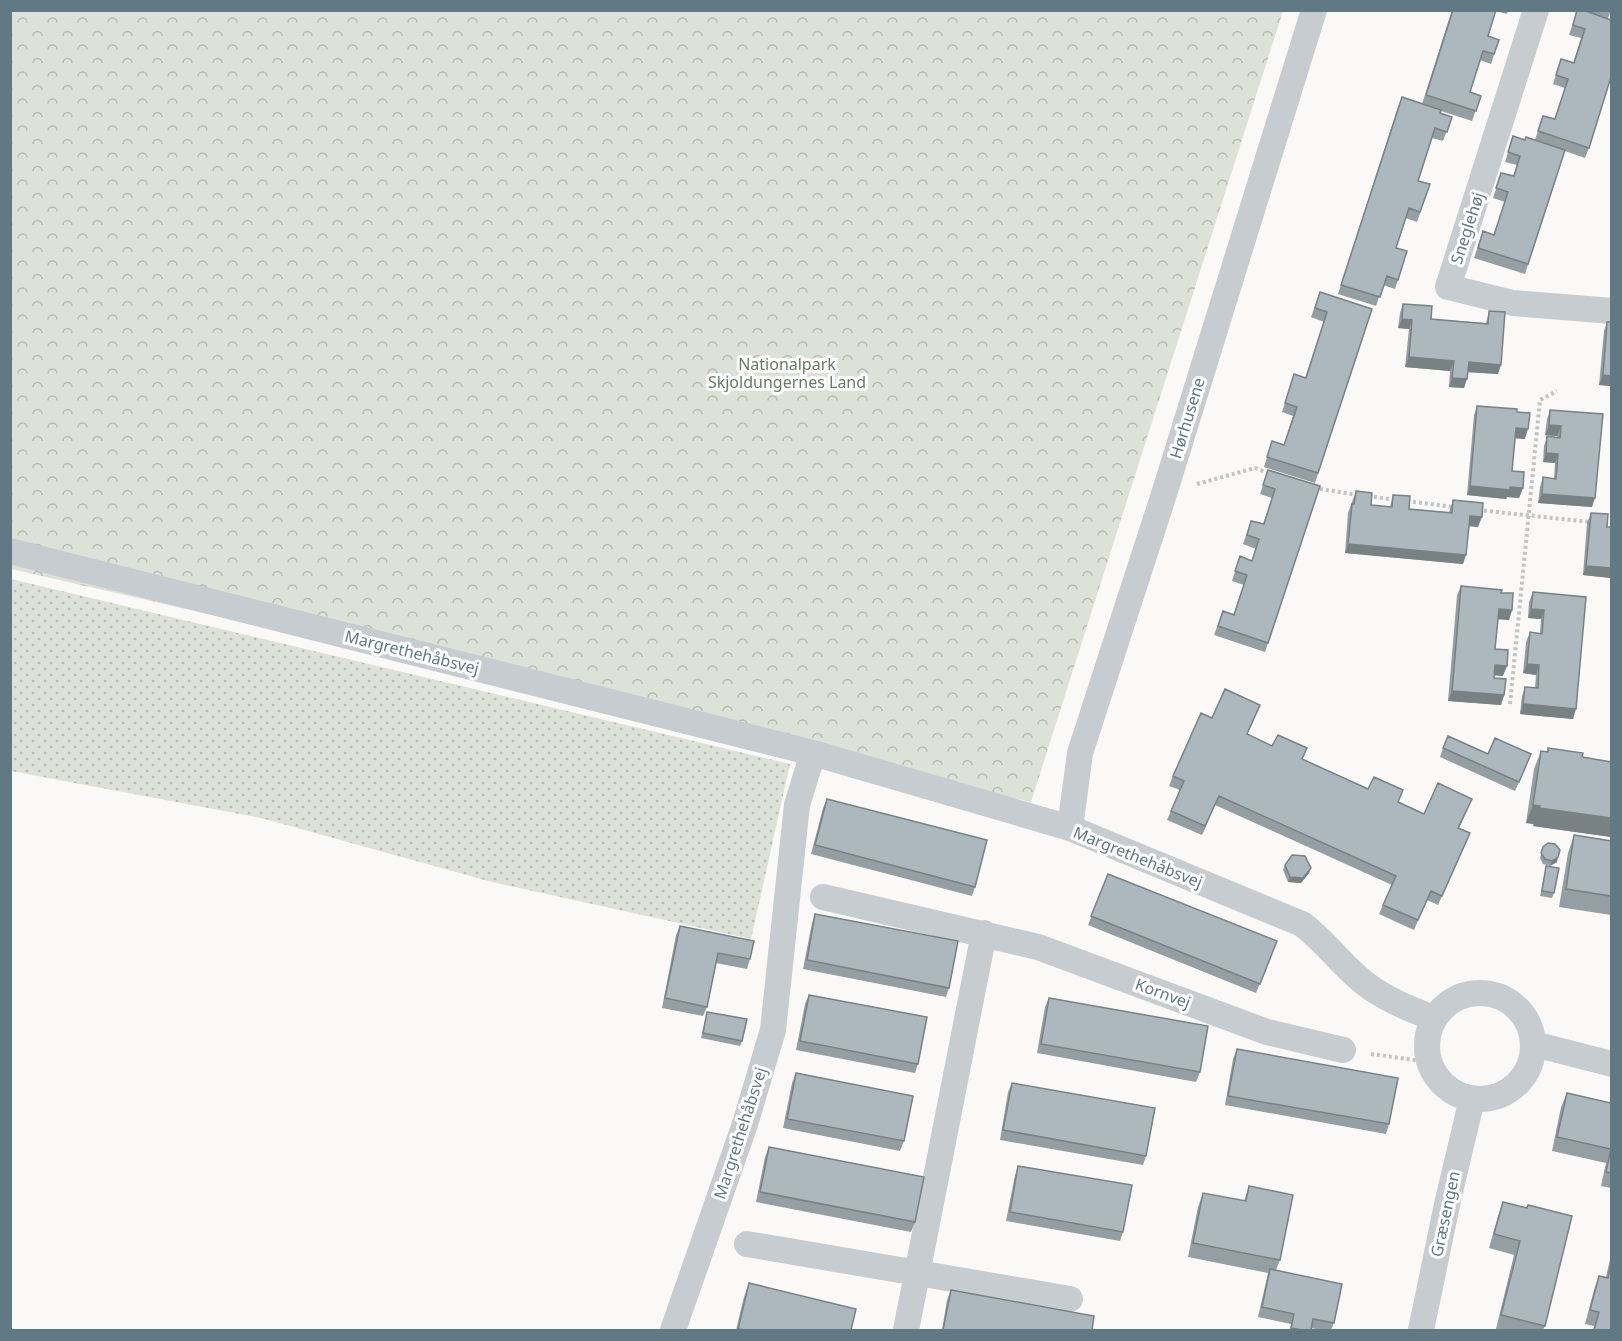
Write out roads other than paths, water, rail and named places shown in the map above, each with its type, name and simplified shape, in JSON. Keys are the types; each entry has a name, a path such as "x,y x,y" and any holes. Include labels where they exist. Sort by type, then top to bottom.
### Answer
{"street":[{"name":"Hørhusene","path":"1070,828 1080,753 1164,494 1314,10"},
{"name":"Sneglehøj","path":"1536,10 1448,288 1513,303 1611,311"},
{"name":"Margrethehåbsvej","path":"10,551 813,753 1070,828 1302,924 1318,936 1368,986 1406,1007 1434,1018"},
{"name":"Margrethehåbsvej","path":"673,1330 745,1124 773,1030 797,805 813,753"},
{"name":"Kornvej","path":"823,897 1038,947 1267,1032 1342,1050"},
{"path":"906,1330 984,933"},
{"path":"1484,992 1503,997 1519,1008 1530,1025 1534,1044 1529,1066 1516,1086 1488,1099 1472,1099 1446,1086 1436,1075 1430,1062 1428,1039 1434,1018 1447,1004 1465,994 1484,992"},
{"path":"1534,1044 1611,1064"},
{"name":"Græsengen","path":"1421,1330 1472,1099"},
{"path":"747,1244 1070,1299"}],"park label":[{"name":"Nationalpark Skjoldungernes Land","path":"787,373"}]}
